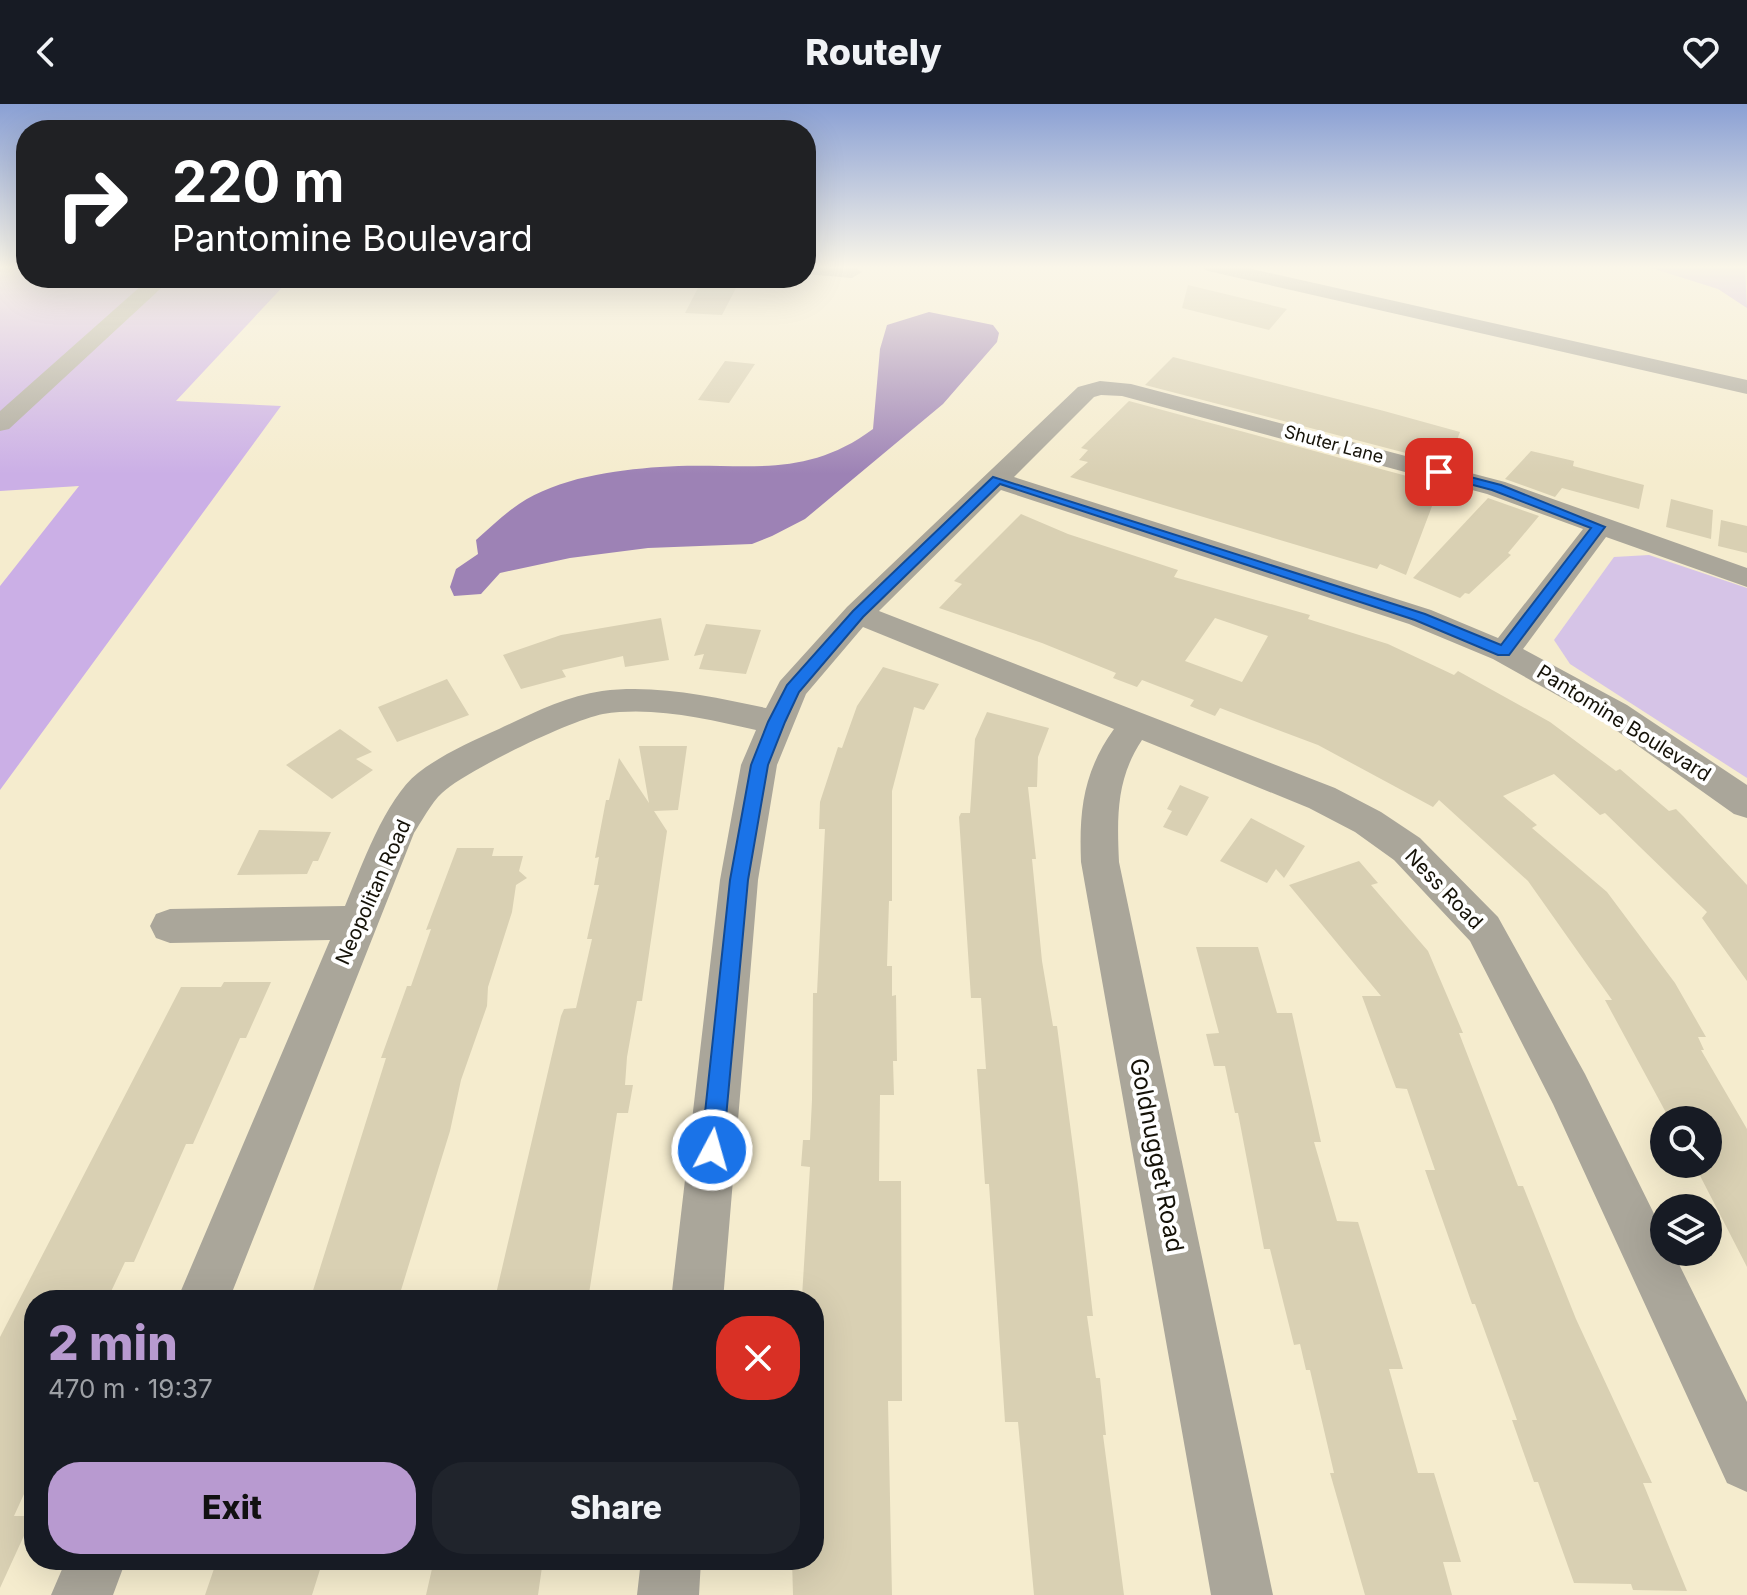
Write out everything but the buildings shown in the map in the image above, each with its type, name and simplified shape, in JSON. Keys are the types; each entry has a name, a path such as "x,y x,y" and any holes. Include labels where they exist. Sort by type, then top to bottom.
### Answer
{"street":[{"path":"0,424 99,335"},
{"path":"1515,335 1747,387"},
{"name":"Shuter Lane","path":"998,480 1086,392 1100,388 1138,393 1496,488 1747,578"},
{"path":"698,1290 739,880 759,765 792,689 858,614 998,480"},
{"name":"Pantomine Boulevard","path":"998,480 1420,617 1504,652 1615,713 1747,804"},
{"path":"1504,652 1599,527"},
{"name":"Ness Road","path":"858,614 1322,798 1368,822 1407,849 1484,929 1569,1089 1747,1463"},
{"name":"Neopolitan Road","path":"207,1290 397,828 429,783 487,749 556,717 601,703 647,701 702,706 776,722"},
{"name":"Goldnugget Road","path":"1136,723 1113,755 1097,799 1100,862 1242,1595"},
{"path":"170,926 358,923"},
{"path":"82,1595 92,1570"},
{"path":"668,1595 670,1570"}],"shaded area":[{"path":"0,335 238,335 176,401 281,406 0,790 0,586 79,486 0,491"},
{"path":"884,335 999,335 997,342 943,404 805,519 772,536 752,544 648,548 570,558 500,573 481,594 454,596 450,587 456,569 478,554 476,540 519,504 551,488 605,473 642,468 795,463 847,446 873,429 880,349"},
{"path":"1649,555 1747,588 1747,778 1570,664 1554,640 1614,557"}],"route":[{"path":"712,1150 739,880 759,765 776,722 792,689 858,614 998,480 1420,617 1504,652 1599,527 1496,488 1439,472"}]}
